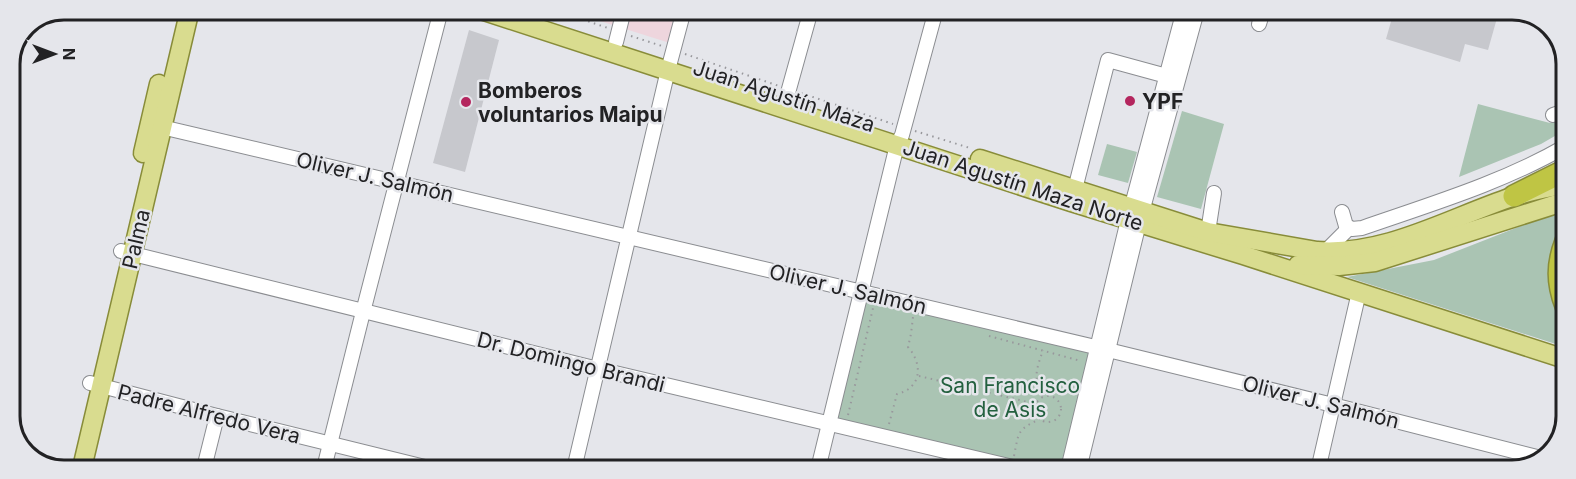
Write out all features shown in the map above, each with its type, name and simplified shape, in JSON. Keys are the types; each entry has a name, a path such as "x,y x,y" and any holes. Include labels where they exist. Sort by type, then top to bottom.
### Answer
{"highway":[{"path":"1514,196 1556,175"}],"main road":[{"name":"Palma","path":"83,460 96,385 156,126 175,19"},
{"name":"Palma","path":"156,126 187,19"},
{"name":"Juan Agustín Maza Norte","path":"515,19 670,60 1135,215 1243,255 1556,356"},
{"name":"Juan Agustín Maza","path":"553,19 617,37 670,60"},
{"name":"Juan Agustín Maza","path":"901,136 1075,189 1135,215 1208,232 1325,252 1364,249 1409,236 1514,196 1556,186"},
{"path":"1243,255 1302,266 1339,266 1375,262 1556,204"},
{"name":"Palma","path":"73,460 96,385"}],"street":[{"path":"326,460 438,19"},
{"path":"617,37 622,19"},
{"path":"576,460 681,19"},
{"path":"787,98 809,19"},
{"path":"820,460 860,293 934,19"},
{"path":"1172,78 1182,19"},
{"path":"1081,460 1103,349 1135,215 1172,78 1194,19"},
{"path":"1075,189 1108,60 1172,78"},
{"name":"Oliver J. Salmón","path":"156,126 1103,349 1531,455"},
{"path":"1342,212 1346,226 1352,229 1362,228 1484,186 1556,152"},
{"path":"1208,232 1214,193"},
{"path":"1325,252 1349,228"},
{"name":"Dr. Domingo Brandi","path":"127,253 829,424 1014,460"},
{"path":"1320,460 1359,292"},
{"path":"1071,460 1103,349"},
{"name":"Padre Alfredo Vera","path":"96,385 397,460"},
{"path":"206,460 217,416"}],"path":[{"path":"575,19 670,60 901,136 969,148"},
{"path":"847,415 874,304"},
{"path":"889,425 897,394 912,387 918,376 916,359 908,347 913,315"},
{"path":"989,336 1081,361"},
{"path":"1043,351 1036,378 1043,396"},
{"path":"918,376 1036,404"},
{"path":"1050,394 1061,402 1061,410 1054,422 1048,423 1040,419 1035,411 1036,404 1043,396 1050,394"},
{"path":"1061,410 1069,413"},
{"path":"1021,460 1014,456 1019,434 1024,427 1040,419"},
{"path":"1058,460 1059,456"}],"shaded area":[{"path":"594,19 680,19 673,44"}],"green space":[{"path":"1478,104 1550,123 1556,121 1556,135 1541,144 1459,177"},
{"path":"1182,111 1224,124 1201,209 1157,197"},
{"path":"1107,144 1137,152 1128,183 1098,175"},
{"path":"1556,190 1556,344 1347,277 1434,260 1526,224 1545,197"},
{"name":"San Francisco de Asis","path":"860,293 1097,348 1070,460 983,460 829,424"}],"building":[{"path":"1392,19 1497,19 1488,50 1465,44 1460,62 1386,39"},
{"name":"Bomberos voluntarios Maipu","path":"469,30 499,40 465,172 433,163"}],"place":[{"name":"YPF","path":"1130,101"},
{"name":"Bomberos voluntarios Maipu","path":"466,102"}]}
